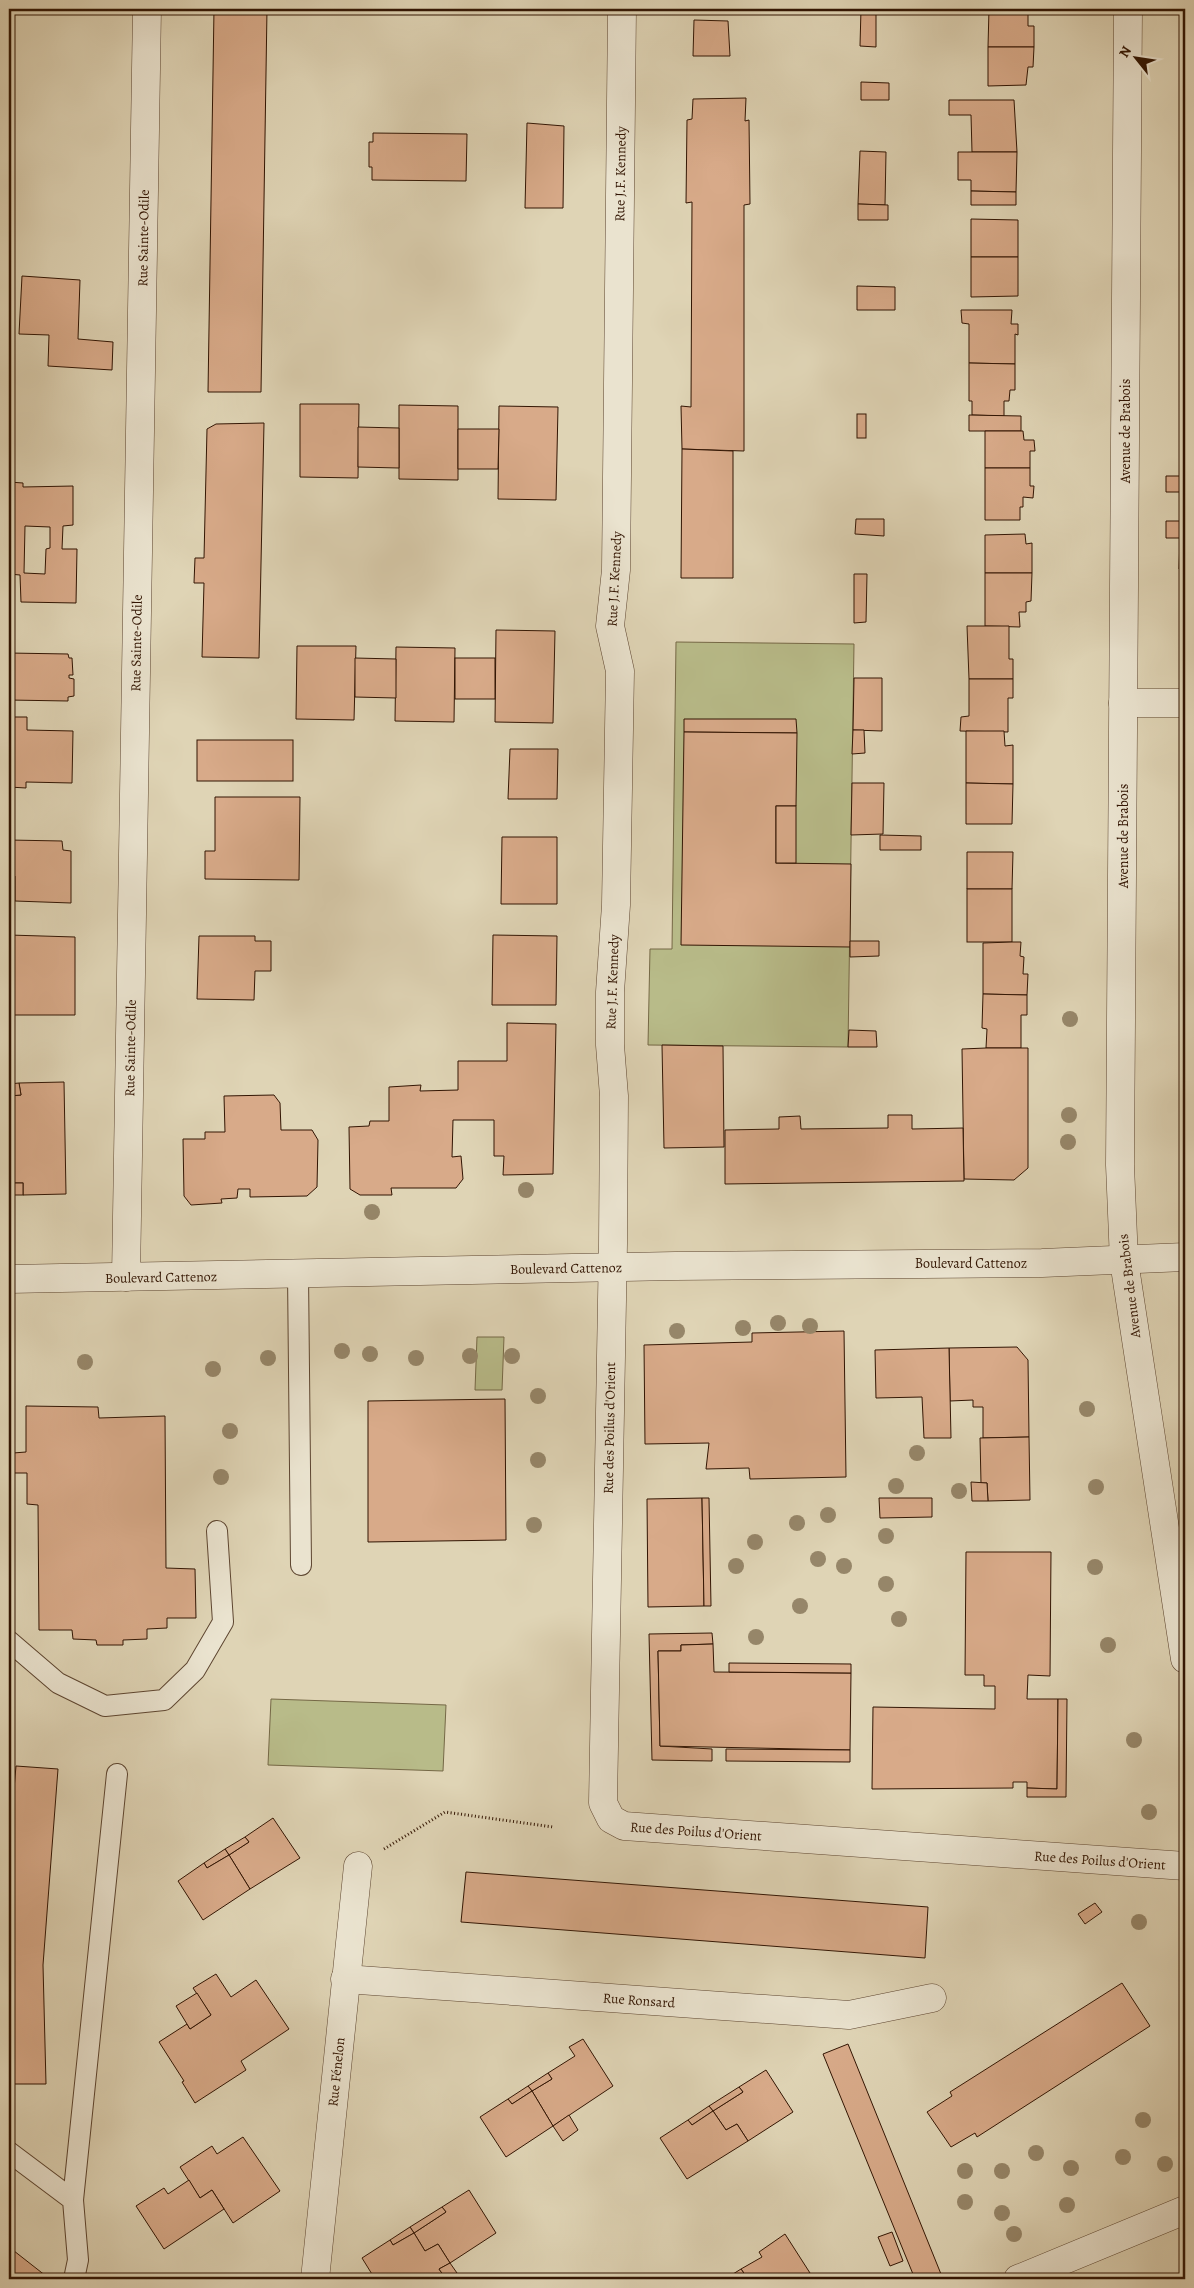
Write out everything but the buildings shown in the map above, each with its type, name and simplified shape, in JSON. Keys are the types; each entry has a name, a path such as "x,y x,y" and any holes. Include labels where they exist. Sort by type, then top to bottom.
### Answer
{"street":[{"name":"Rue Sainte-Odile","path":"126,1278 147,9"},
{"name":"Rue J.F. Kennedy","path":"613,1267 614,1096 610,1045 610,992 616,905 620,671 610,626 616,570 622,9"},
{"name":"Avenue de Brabois","path":"1128,9 1120,1166 1124,1260 1183,1623 1185,1659"},
{"path":"1123,703 1185,703"},
{"name":"Boulevard Cattenoz","path":"9,1279 613,1267 1124,1260 1185,1257"},
{"name":"Rue des Poilus d'Orient","path":"613,1267 603,1796 603,1803 611,1819 624,1826 1185,1866"},
{"name":"Rue Fénelon","path":"315,2279 358,1866"},
{"name":"Rue Ronsard","path":"345,1979 849,2015 932,1998"},
{"path":"1018,2279 1185,2210"}],"lane":[{"path":"298,1273 301,1566"},
{"path":"9,1642 58,1683 105,1706 164,1700 195,1670 223,1622 217,1531"},
{"path":"74,2279 78,2260 73,2200 116,1774"},
{"path":"9,2152 73,2200"}],"path":[{"path":"358,1866 445,1812 553,1827"}],"green space":[{"path":"676,642 854,644 848,1047 648,1045 650,949 672,949"},
{"path":"477,1337 504,1337 502,1390 475,1390"},
{"path":"271,1699 446,1705 443,1771 268,1765"}]}
